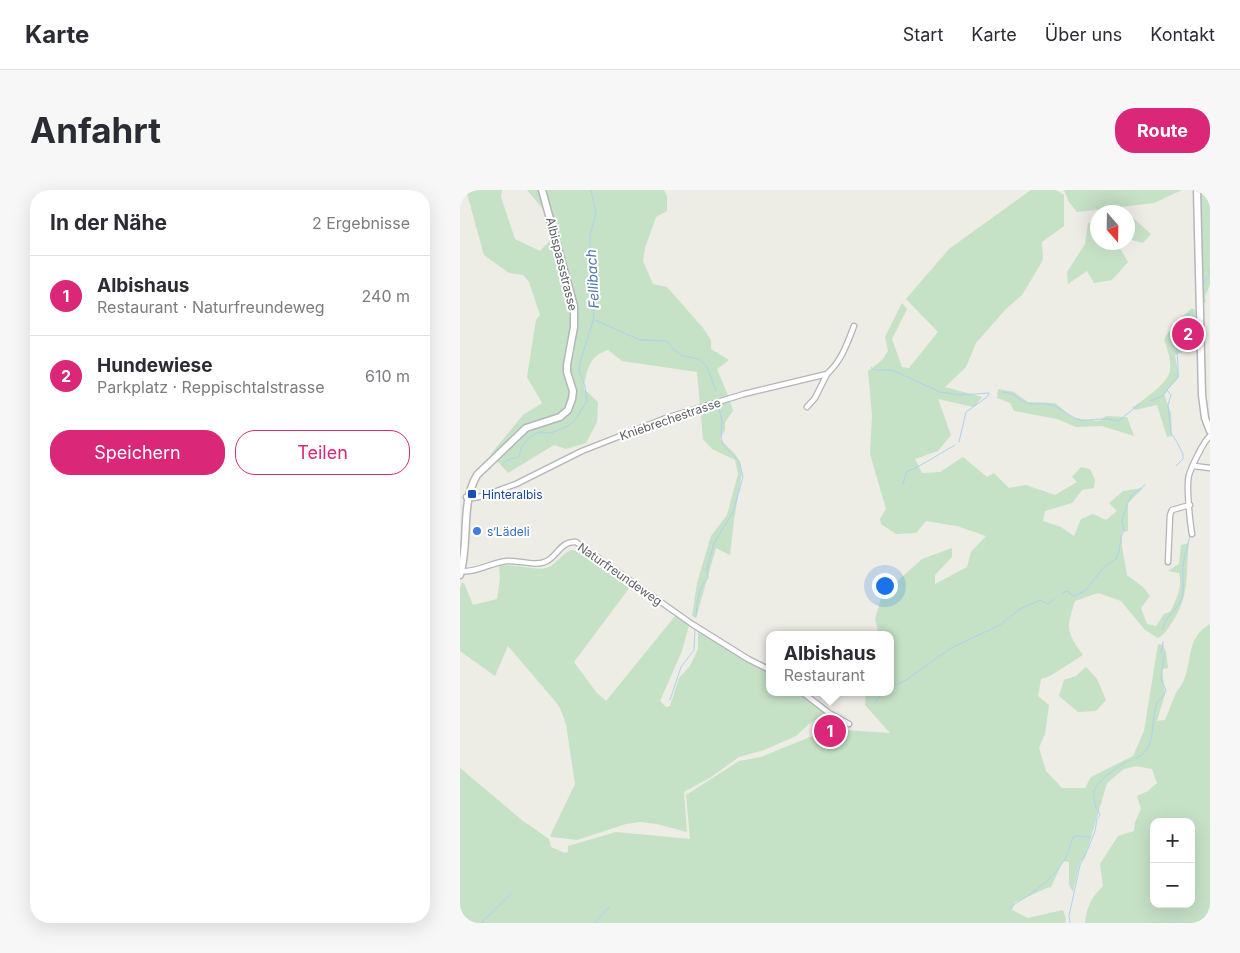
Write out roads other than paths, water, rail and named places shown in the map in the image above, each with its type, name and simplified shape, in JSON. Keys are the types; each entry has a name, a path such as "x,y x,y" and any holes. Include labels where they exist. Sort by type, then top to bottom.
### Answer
{"main road":[{"name":"Albispassstrasse","path":"466,497 477,475 522,431 531,425 557,418 568,410 572,403 573,395 567,368 574,327 574,306 542,190"},
{"path":"1197,190 1202,395 1205,418 1210,431"},
{"path":"461,573 464,552 464,510 466,497"}],"street":[{"path":"807,408 815,398 827,374 837,365 844,353 854,326"},
{"name":"Kniebrechestrasse","path":"466,497 483,496 516,484 582,451 666,418 744,394 827,374"},
{"path":"1192,534 1188,487 1189,474 1210,436"},
{"path":"1194,466 1210,468"},
{"path":"1168,562 1170,515 1172,510 1190,505"},
{"name":"Naturfreundeweg","path":"461,573 506,561 543,563 567,543 576,542 692,624 766,668"},
{"path":"807,696 849,724"}],"waterway":[{"name":"Fellibach","path":"502,465 507,460 519,457 522,446 530,437 539,432 551,433 568,426 574,421 587,401 585,386 579,371 594,318 590,268 590,235 596,214 591,190"},
{"path":"1203,284 1210,273 1210,269"},
{"path":"1196,295 1196,300"},
{"path":"1176,466 1183,459 1183,454 1171,433 1168,405 1171,395 1167,390 1178,377 1175,332 1192,311"},
{"path":"595,320 640,340 667,341 674,350 683,356 699,359 707,367 716,391"},
{"path":"871,367 874,370 892,370 940,392 961,395 989,393"},
{"path":"1150,401 1163,396 1167,390"},
{"path":"1003,392 1027,403 1055,406 1082,421 1101,419 1118,421 1140,404"},
{"path":"959,442 966,412 989,394"},
{"path":"696,617 702,586 708,578 707,569 714,543 733,512 743,477 739,461 723,445 721,437 722,421 719,408"},
{"path":"903,484 907,471 955,445"},
{"path":"1063,593 1067,591 1074,596 1085,591 1104,567 1116,559 1124,531 1122,521 1127,505 1132,495 1145,485"},
{"path":"1163,629 1166,620 1178,606 1182,597 1183,566 1190,537 1187,520 1188,513"},
{"path":"894,686 906,680 951,648 1000,625 1020,609 1040,600 1048,604 1054,599"},
{"path":"670,700 681,667 694,650 695,629"},
{"path":"1136,758 1148,748 1157,703 1166,690 1161,680 1164,655 1161,653 1163,642"},
{"path":"875,703 880,696"},
{"path":"1070,923 1069,916 1080,865 1100,815 1096,808 1094,791 1104,778 1127,761"},
{"path":"1010,908 1037,889 1057,870 1066,857 1073,837 1091,837"},
{"path":"481,923 512,893"},
{"path":"595,923 609,907"}],"place":[{"name":"Hundewiese","path":"1188,334"},
{"name":"Hinteralbis","path":"472,494"},
{"name":"s‘Lädeli","path":"477,531"},
{"name":"Albishaus","path":"830,731"}]}
